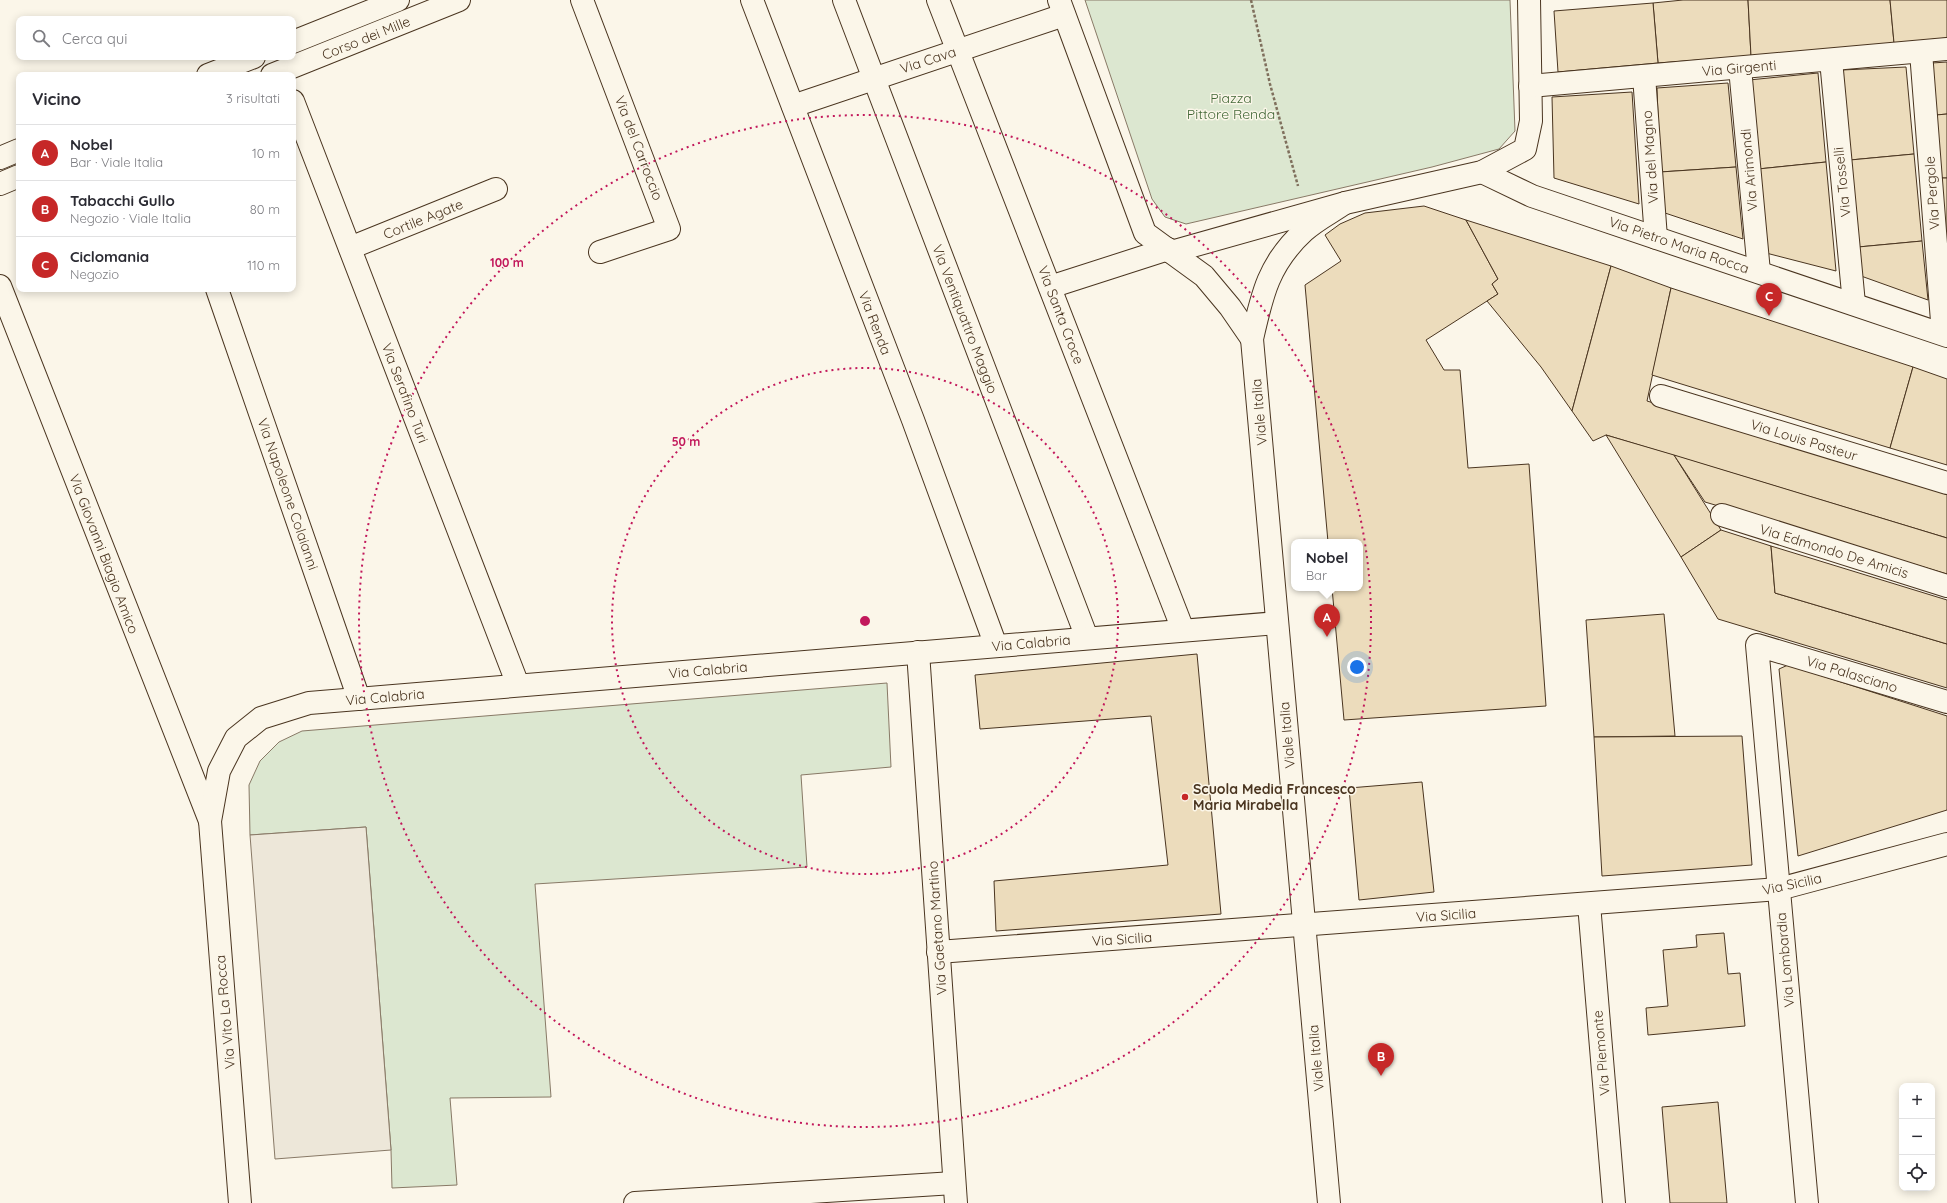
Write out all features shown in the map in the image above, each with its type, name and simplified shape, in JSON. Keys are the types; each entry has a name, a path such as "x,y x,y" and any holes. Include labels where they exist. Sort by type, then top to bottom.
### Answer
{"street":[{"name":"Corso dei Mille","path":"296,41 398,0"},
{"name":"Corso dei Mille","path":"278,70 459,0"},
{"name":"Via del Carroccio","path":"582,0 669,229 600,252"},
{"name":"Via Renda","path":"752,0 913,420 996,646"},
{"name":"Via Ventiquattro Maggio","path":"844,0 1087,638"},
{"name":"Via Santa Croce","path":"938,0 1183,630"},
{"path":"1050,287 1169,250 1345,203 1482,172 1525,149 1531,121 1530,86 1533,0"},
{"name":"Via Cava","path":"793,106 958,51 1062,7"},
{"path":"1062,7 1145,233 1169,250"},
{"name":"Via Girgenti","path":"1530,86 1947,50"},
{"name":"Via Pergole","path":"1921,52 1945,335"},
{"path":"216,72 246,60"},
{"name":"Via Tosselli","path":"1831,60 1854,304"},
{"name":"Via Arimondi","path":"1740,68 1759,272"},
{"name":"Via del Magno","path":"1644,76 1656,238"},
{"name":"Via Serafino Turi","path":"296,109 518,685"},
{"path":"0,158 16,151"},
{"name":"Via Pietro Maria Rocca","path":"1482,172 1532,196 1945,335"},
{"path":"0,184 16,177"},
{"name":"Cortile Agate","path":"350,248 496,189"},
{"name":"Viale Italia","path":"1329,1203 1252,339 1262,297 1276,262 1305,230 1345,203"},
{"name":"Viale Italia","path":"1169,250 1204,276 1230,307 1252,339"},
{"name":"Via Giovanni Biagio Amico","path":"0,286 210,821"},
{"name":"Via Napoleone Colaianni","path":"218,292 359,699"},
{"name":"Via Louis Pasteur","path":"1661,396 1947,483"},
{"name":"Via Edmondo De Amicis","path":"1722,515 1947,586"},
{"name":"Via Calabria","path":"210,821 219,771 236,738 261,718 309,703 1277,622"},
{"name":"Via Palasciano","path":"1757,645 1947,702"},
{"name":"Via Lombardia","path":"1757,645 1807,1203"},
{"name":"Via Gaetano Martino","path":"918,652 955,1193"},
{"name":"Via Vito La Rocca","path":"210,821 240,1203"},
{"path":"1947,844 1947,852"},
{"name":"Via Sicilia","path":"938,952 1304,926 1779,889 1947,844"},
{"name":"Via Piemonte","path":"1589,904 1614,1203"},
{"path":"635,1203 955,1193"}],"path":[{"path":"1251,0 1270,84 1299,192"}],"green space":[{"name":"Piazza Pittore Renda","path":"1085,0 1510,0 1515,131 1499,149 1432,167 1186,224 1165,217 1152,199"},
{"path":"887,683 891,767 801,775 807,867 535,884 551,1097 450,1098 457,1185 392,1188 391,1150 366,827 250,835 249,785 260,761 279,742 302,731"}],"shaded area":[{"path":"366,827 391,1150 275,1159 250,835"}],"building":[{"path":"1683,0 1748,0 1751,56 1658,63 1653,3"},
{"path":"1748,0 1890,0 1894,43 1751,56"},
{"path":"1890,0 1947,0 1947,38 1894,43"},
{"path":"1653,3 1658,63 1558,72 1554,11"},
{"path":"1947,62 1947,114 1936,115 1932,63"},
{"path":"1906,67 1914,154 1850,160 1842,70"},
{"path":"1818,73 1826,162 1758,169 1749,80"},
{"path":"1728,83 1736,167 1660,172 1657,88"},
{"path":"1632,92 1639,204 1554,178 1552,97"},
{"path":"1947,114 1947,178 1940,178 1936,115"},
{"path":"1914,154 1922,241 1858,247 1850,160"},
{"path":"1826,162 1836,271 1766,253 1758,169"},
{"path":"1736,167 1743,239 1662,212 1660,172"},
{"path":"1940,178 1947,178 1947,235 1944,235"},
{"path":"1424,206 1466,220 1498,279 1492,284 1498,294 1426,340 1444,370 1460,370 1468,468 1529,464 1546,706 1344,720 1332,591 1363,591 1363,539 1328,539 1305,285 1341,261 1325,235 1340,224 1365,213"},
{"path":"1466,220 1611,266 1572,411 1541,367 1487,301 1498,294 1492,284 1498,279"},
{"path":"1922,241 1928,300 1861,276 1858,247"},
{"path":"1611,266 1671,288 1647,401 1947,492 1947,538 1606,435 1593,441 1572,411"},
{"path":"1671,288 1913,367 1890,448 1652,375"},
{"path":"1913,367 1947,379 1947,465 1890,448"},
{"path":"1606,435 1674,455 1721,530 1681,557"},
{"path":"1674,455 1947,538 1947,574 1705,502"},
{"path":"1721,530 1771,546 1775,593 1947,644 1947,688 1718,619 1681,557"},
{"path":"1771,546 1947,600 1947,644 1775,593"},
{"path":"1664,614 1675,736 1594,737 1586,620"},
{"name":"Scuola Media Francesco Maria Mirabella","path":"1197,654 1221,914 996,931 994,881 1168,865 1151,716 980,729 975,675"},
{"path":"1788,665 1947,716 1947,810 1798,856 1779,669"},
{"path":"1742,736 1752,865 1602,876 1594,737"},
{"path":"1422,782 1434,892 1359,900 1349,788"},
{"path":"1724,933 1728,974 1740,973 1745,1026 1648,1035 1646,1008 1668,1006 1663,950 1697,947 1696,935"},
{"path":"1718,1102 1727,1203 1670,1203 1662,1107"}],"place":[{"name":"Ciclomania","path":"1769,316"},
{"name":"Nobel","path":"1327,637"},
{"name":"Scuola Media Francesco Maria Mirabella","path":"1185,797"},
{"name":"Tabacchi Gullo","path":"1381,1076"}]}
